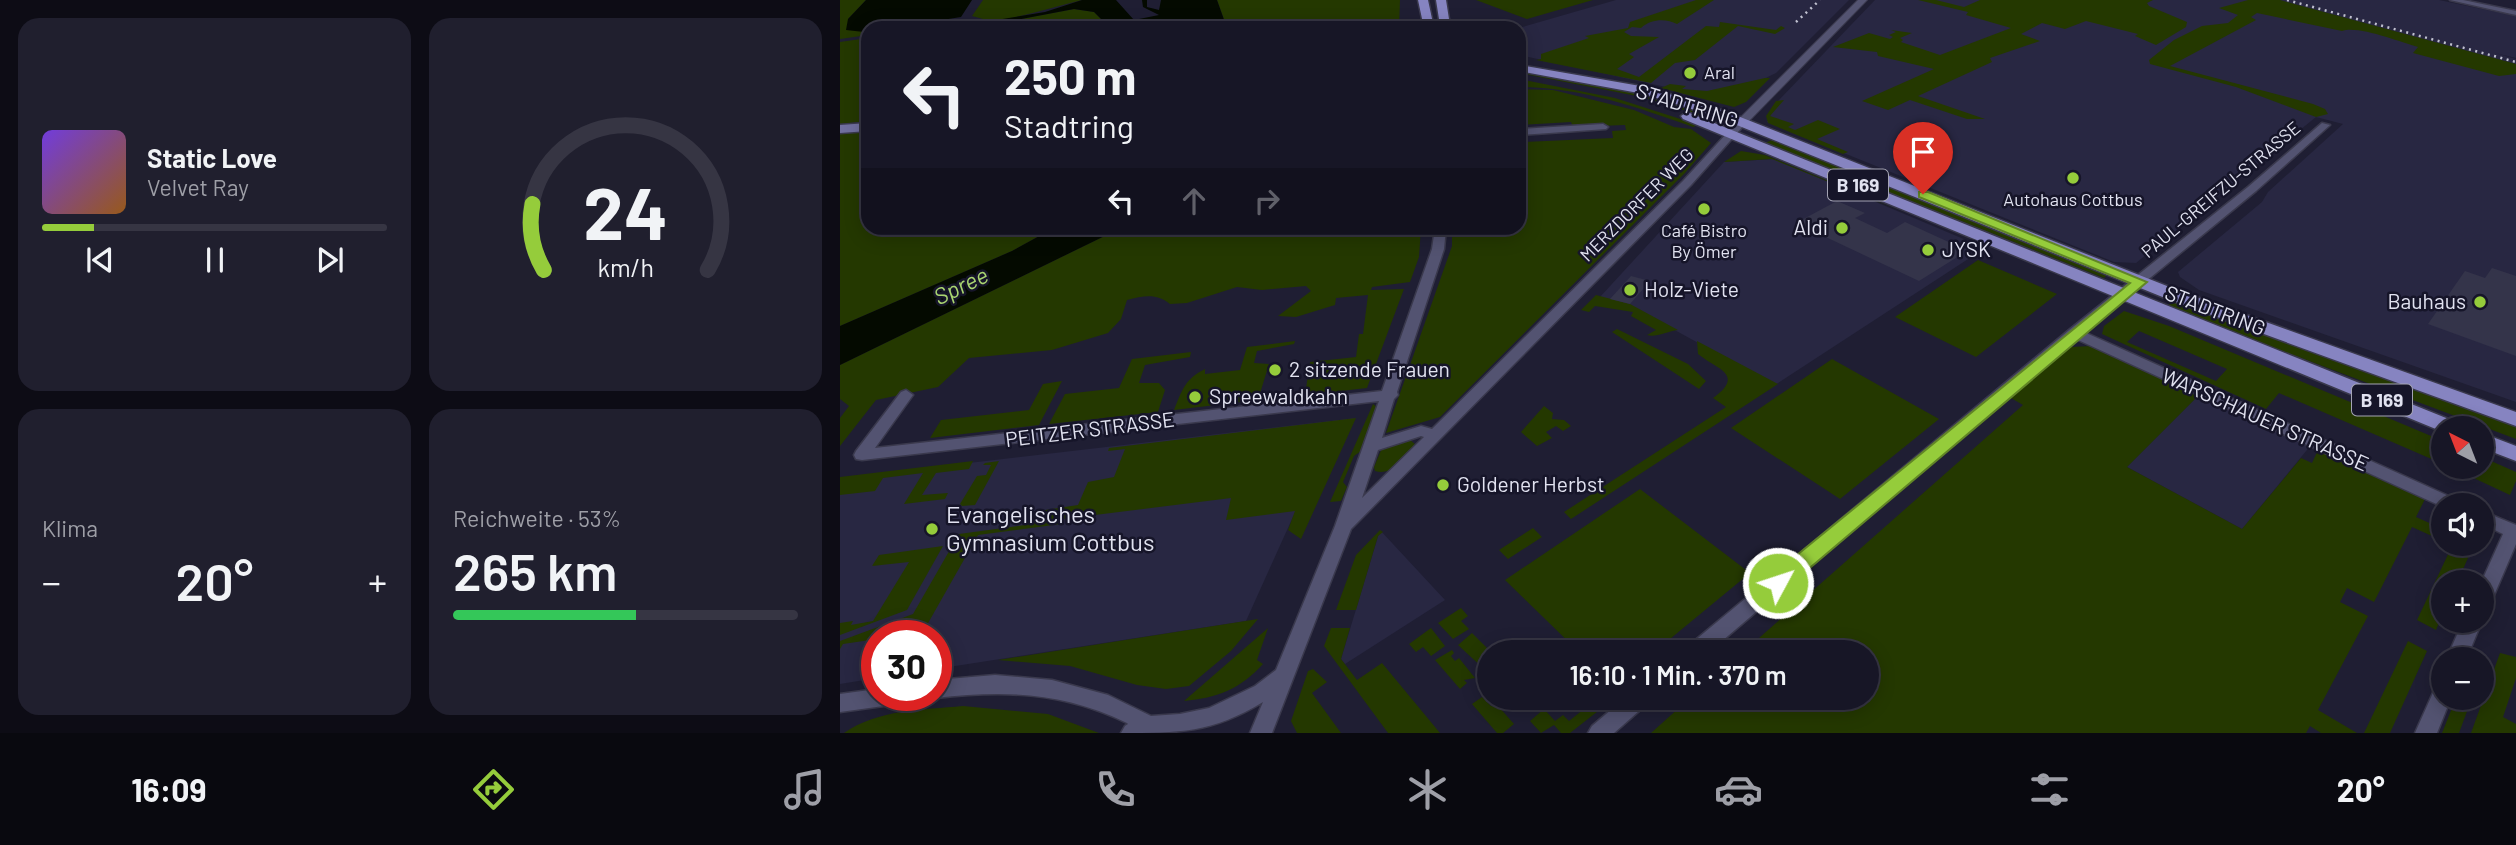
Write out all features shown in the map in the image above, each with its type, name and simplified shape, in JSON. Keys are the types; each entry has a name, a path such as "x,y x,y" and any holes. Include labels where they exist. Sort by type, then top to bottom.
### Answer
{"main road":[{"path":"1423,0 1428,21"},
{"path":"1441,0 1445,21"},
{"name":"STADTRING","path":"1526,69 1646,91 2123,294 2431,420"},
{"name":"STADTRING","path":"1526,78 1644,103 1737,128 2291,340 2516,419"},
{"path":"840,130 861,128"},
{"path":"2494,445 2516,454"}],"street":[{"name":"MERZDORFER WEG","path":"1345,526 1687,183 1863,0"},
{"path":"2453,0 2516,12"},
{"name":"PAUL-GREIFZU-STRASSE","path":"2123,294 2325,125"},
{"path":"1526,132 1603,127"},
{"path":"1261,733 1289,671 1345,526 1391,395 1438,249 1440,235"},
{"path":"1710,640 2123,294"},
{"name":"WARSCHAUER STRASSE","path":"2074,333 2431,495"},
{"name":"PEITZER STRASSE","path":"906,395 862,456 1391,395"},
{"path":"1372,446 1422,432 1436,435"},
{"path":"2494,523 2514,532 2494,576"},
{"path":"952,688 983,683 1050,687 1117,708 1146,730 1216,714 1256,696 1289,671"},
{"path":"840,703 861,700"},
{"path":"1599,733 1626,710"},
{"path":"2426,733 2436,710"}],"shaded area":[{"path":"1616,0 1849,0 1776,73 1747,87 1698,94 1526,57 1526,26"},
{"path":"1875,0 2439,0 2516,16 2516,58 2495,53 2516,59 2516,402 2199,290 2180,277 2178,272 2262,202 2268,192 2343,124 2316,117 2136,263 2114,262 1767,122 1777,102"},
{"path":"1774,159 1985,248 1775,385 1629,305 1600,297 1724,162"},
{"path":"2200,394 2311,445 2242,529 2127,467"},
{"path":"1356,418 1306,488 1246,621 952,667 952,620 861,620 861,681 840,684 840,478"},
{"path":"1380,530 1445,600 1345,664 1341,659"}],"green space":[{"path":"840,0 866,0 848,19 861,30 861,36 840,39"},
{"path":"983,0 1082,0 998,21 971,21 983,19 972,16"},
{"path":"1217,0 1400,0 1399,21 1224,21"},
{"path":"1476,0 1593,0 1527,19"},
{"path":"1696,0 1714,0 1677,24 1664,20 1655,21 1624,32 1631,36 1659,37 1629,54 1634,57 1617,69 1639,77 1706,26 1719,27 1720,22 1776,30 1781,26 1785,28 1775,34 1738,26 1695,60 1675,63 1651,83 1536,60 1541,59 1541,54 1589,38 1585,36 1628,28 1630,22"},
{"path":"1918,0 1936,0 1964,7 1980,0 2153,0 2147,3 2149,6 2187,22 2186,27 2156,45 2135,36 2138,34 2086,21 2065,29 2042,23 2021,34 2040,41 1990,58 1992,62 1918,96 1985,119 1967,119 1910,100 1888,110 1862,101 1934,69 1878,56 1877,52 1833,47 1869,33 1890,39 1893,37 1889,35 1896,32 1891,30 1912,33 1900,38 1903,40 1901,42 1940,55 2011,28 1966,15 1968,12"},
{"path":"2248,0 2280,0 2516,64 2516,74 2499,76 2413,53 2418,47 2368,32 2342,31 2257,13 2251,17 2256,20 2170,66 2313,104 2325,109 2328,114 2316,117 2236,87 2150,64 2149,60 2174,40 2202,26 2228,23 2238,15 2219,8"},
{"path":"1074,9 1094,12 1103,21 1011,21"},
{"path":"861,39 861,122 840,124 840,42"},
{"path":"1526,72 1625,90 1714,116 1709,118 1642,97"},
{"path":"1770,78 1746,102 1734,107 1661,88 1670,84 1686,86 1682,89 1707,91"},
{"path":"1526,80 1615,98 1699,125 1693,127 1586,94 1526,87"},
{"path":"1526,89 1553,90 1634,110 1674,127 1691,129 1711,143 1685,173 1440,417 1386,433 1452,246 1452,235 1526,235 1526,142 1613,138 1612,131 1626,130 1625,125 1573,127 1571,122 1526,125"},
{"path":"1784,100 1770,116 1794,124 1788,127 1795,130 1818,120 1840,129 1817,139 1848,152 1843,154 1768,123 1766,116 1776,101"},
{"path":"861,132 861,235 1041,235 1012,251 840,326 840,134"},
{"path":"1772,140 2108,274 2104,278 1765,143"},
{"path":"1741,151 1765,155 1908,214 1772,159 1724,162"},
{"path":"1107,235 1421,235 1419,257 1410,282 1372,287 1371,290 1404,289 1367,388 1305,395 1310,362 1356,357 1359,334 1363,334 1368,295 1336,298 1335,305 1296,317 1278,316 1311,291 1306,286 1262,290 1237,287 1187,303 1170,304 1155,297 1127,300 1121,319 1108,333 1052,350 969,358 938,387 876,400 840,446 840,418 849,406 840,399 840,365"},
{"path":"1978,260 2057,294 1976,357 1895,317"},
{"path":"1596,295 1630,304 1678,330 1650,336 1647,335 1656,330 1631,316 1633,312 1595,306 1589,312 1581,310"},
{"path":"2173,300 2489,416 2455,416 2166,307"},
{"path":"2124,311 2169,326 2431,436 2431,459 2279,393 2266,409 2102,334 2104,326","holes":["2139,331 2227,369 2216,381 2127,342"]},
{"path":"1617,329 1688,364 1706,381 1699,389 1612,332"},
{"path":"1295,341 1294,344 1257,351 1254,363 1269,364 1258,400 1174,410 1185,386 1205,369 1205,374 1240,370 1247,347"},
{"path":"1697,341 1778,384 1571,519 1564,512 1726,407 1713,398 1723,390 1728,377 1698,354"},
{"path":"2092,346 2200,394 2127,467 2242,529 2301,458 2312,463 2319,448 2426,497 2416,517 2431,524 2431,536 2412,527 2374,602 2347,588 2340,602 2368,616 2318,710 2357,733 2321,733 2310,726 2306,733 1651,733 1677,710 1879,710 1879,640 1757,640 2023,405 2011,398 2070,347"},
{"path":"1191,352 1190,357 1145,365 1139,383 1159,383 1165,390 1158,412 1049,424 1065,394 1119,388 1132,359"},
{"path":"1832,359 1939,419 1840,499 1731,428"},
{"path":"1062,381 1039,425 930,438 941,420 1029,410 1043,384"},
{"path":"1373,404 1378,408 1361,451 1354,456 1343,482 1347,487 1341,501 1330,502"},
{"path":"1544,406 1553,413 1552,419 1564,420 1571,426 1563,431 1556,426 1546,432 1552,438 1537,446 1521,432"},
{"path":"1356,418 1301,539 1288,530 1295,511 1226,520 1231,498 1063,519 1061,524 978,535 930,620 897,620 913,614 959,534 1025,525 1032,512 1078,505 1088,482 1114,477 1125,449 1108,451 1109,448"},
{"path":"2494,418 2516,426 2516,439 2494,431"},
{"path":"1410,440 1416,445 1398,464 1387,471 1375,471 1374,467 1382,448"},
{"path":"973,461 969,469 936,473 922,495 948,493 945,499 904,504 923,473 883,478 875,491 840,495 840,477"},
{"path":"999,461 975,505 962,506 960,504 977,476 986,475 991,465 983,465"},
{"path":"2494,462 2516,472 2516,481 2510,495 2478,480 2494,480"},
{"path":"1640,489 1750,573 1669,640 1567,640 1505,580"},
{"path":"1533,528 1542,537 1508,559 1499,550"},
{"path":"1380,530 1383,532 1378,536 1356,610 1336,610 1356,555"},
{"path":"943,546 907,610 874,620 909,562 872,566 879,555"},
{"path":"2447,556 2469,556 2463,570 2441,570"},
{"path":"2431,590 2431,627 2417,620"},
{"path":"1461,608 1468,616 1461,621 1469,629 1453,639 1438,623"},
{"path":"1258,619 1231,651 1189,686 1166,689 1137,685 1070,666 998,660"},
{"path":"853,621 851,625 861,623 861,627 840,635 840,623"},
{"path":"1268,628 1257,660 1263,664 1246,680 1218,695 1184,701"},
{"path":"1331,628 1350,628 1341,659 1357,680 1382,663 1440,733 1388,733 1324,646"},
{"path":"1431,628 1445,646 1431,656 1423,647 1416,652 1409,644"},
{"path":"861,633 861,641 843,644 840,649 840,641"},
{"path":"1472,633 1479,640 1477,663 1458,645"},
{"path":"2408,641 2427,651 2390,733 2364,733"},
{"path":"1452,650 1454,653 1451,656 1455,661 1459,658 1475,678 1464,680 1467,683 1460,689 1435,660"},
{"path":"2500,653 2516,657 2516,678 2503,717 2516,724 2516,733 2471,733 2479,710 2494,710 2494,670"},
{"path":"1313,669 1327,682 1312,693 1341,733 1297,733 1291,721 1308,671"},
{"path":"952,707 1048,714 1099,733 844,733 857,725 886,715 911,711 952,711"},
{"path":"1477,710 1502,710 1514,724 1503,733 1497,733"},
{"path":"1545,710 1555,721 1563,715 1569,721 1583,710 1599,710 1570,733 1561,733 1554,725 1541,733 1530,721"},
{"path":"2451,710 2468,710 2459,733 2442,733"}],"water":[{"path":"866,0 972,0 961,17 936,21 861,21 861,32 846,30 848,19"},
{"path":"1082,0 1116,0 1134,20 1159,15 1143,7 1142,0 1147,0 1147,7 1159,10 1161,0 1217,0 1224,21 1103,21 1094,12 1074,9 1011,21 990,21 1045,12"},
{"name":"Spree","path":"1041,235 1107,235 840,365 840,326 1012,251"}],"building":[{"path":"1837,201 1865,213 1855,218 1887,233 1905,222 1953,244 1959,256 1919,281 1796,223"},
{"name":"Bauhaus","path":"2492,268 2516,276 2516,356 2428,324 2465,271 2485,278"},
{"name":"Holz-Viete","path":"1631,276 1650,281 1630,304 1610,299"}],"railway":[{"path":"1796,22 1820,0"},
{"path":"2287,0 2516,62"}],"place":[{"name":"Aral","path":"1690,73"},
{"name":"Autohaus Cottbus","path":"2073,178"},
{"name":"Café Bistro By Ömer","path":"1704,209"},
{"name":"Aldi","path":"1842,228"},
{"name":"JYSK","path":"1928,250"},
{"name":"Holz-Viete","path":"1630,290"},
{"name":"Bauhaus","path":"2480,302"},
{"name":"2 sitzende Frauen","path":"1275,370"},
{"name":"Spreewaldkahn","path":"1195,397"},
{"name":"Goldener Herbst","path":"1443,485"},
{"name":"Evangelisches Gymnasium Cottbus","path":"932,529"}],"route":[{"path":"1778,583 2074,333 2140,282 1923,194"}]}
